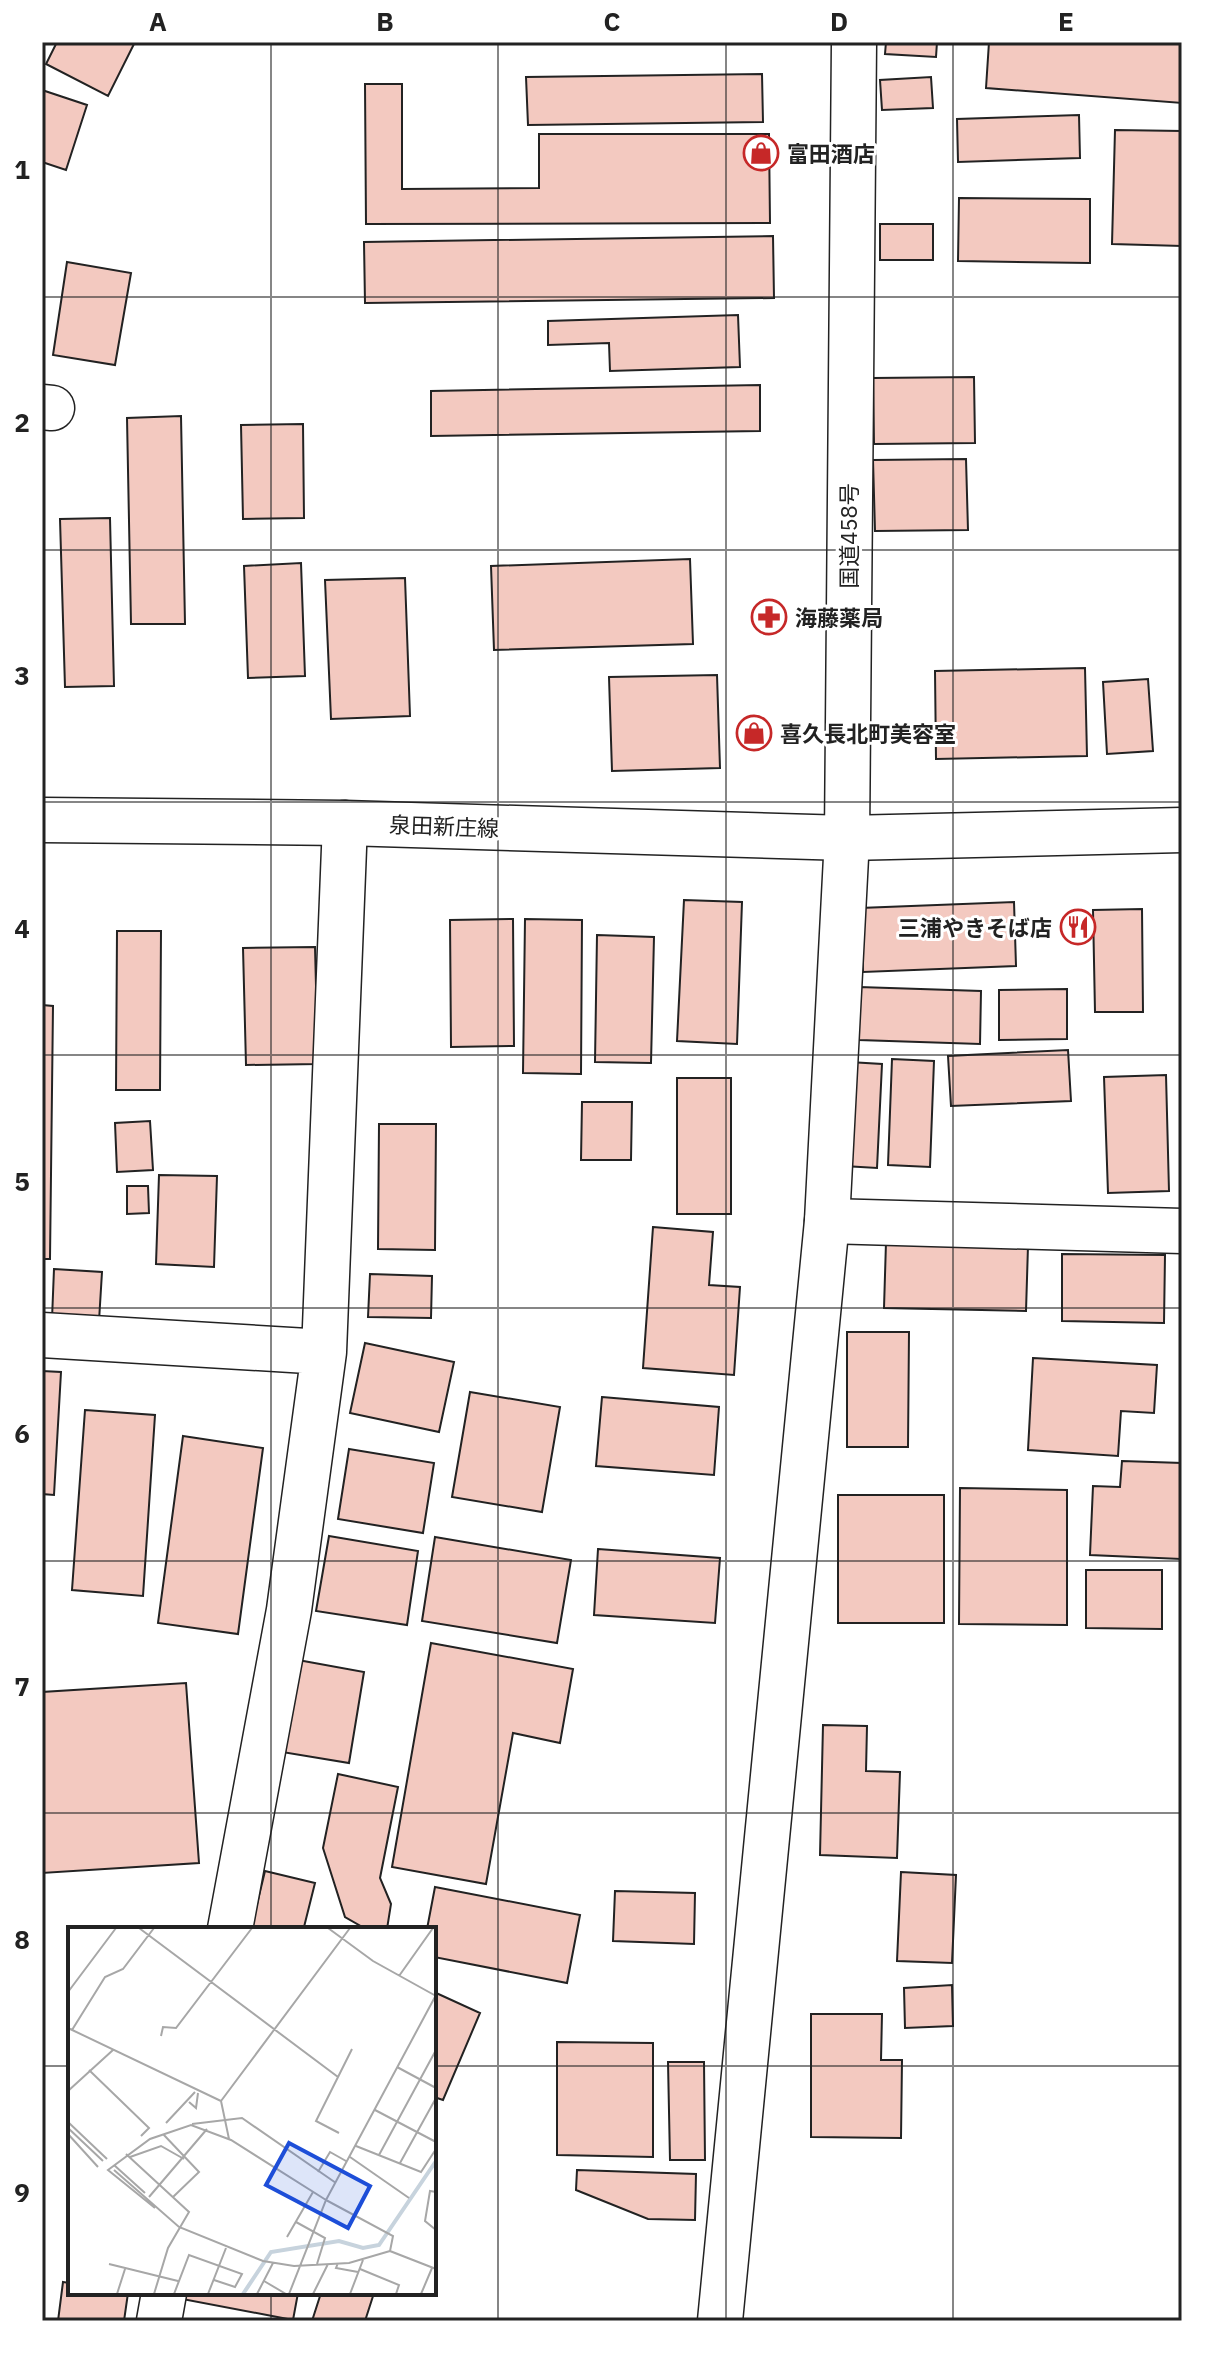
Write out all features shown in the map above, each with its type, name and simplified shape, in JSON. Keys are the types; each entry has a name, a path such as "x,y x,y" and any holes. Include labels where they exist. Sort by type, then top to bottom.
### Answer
{"main road":[{"name":"国道458号","path":"720,2321 827,1221 847,838 854,42"},
{"name":"泉田新庄線","path":"42,820 345,823 847,838"},
{"path":"230,1927 289,1610 324,1352 345,823"},
{"path":"847,838 1182,830"},
{"path":"827,1221 1182,1231"},
{"path":"42,1335 324,1352"},
{"path":"159,2321 164,2295"}],"building":[{"path":"57,42 135,42 108,96 46,64"},
{"path":"886,42 937,42 936,57 885,54"},
{"path":"989,42 1181,42 1182,103 986,88"},
{"path":"762,74 763,122 528,125 526,77"},
{"path":"931,77 933,108 882,110 880,80"},
{"path":"365,84 402,84 402,189 539,188 539,134 769,134 770,223 366,224"},
{"path":"42,90 87,105 66,170 42,162"},
{"path":"1079,115 1080,158 958,162 957,119"},
{"path":"1115,130 1182,131 1182,246 1112,244"},
{"path":"959,198 1090,199 1090,263 958,261"},
{"path":"880,224 933,224 933,260 880,260"},
{"path":"773,236 774,298 365,303 364,242"},
{"path":"67,262 131,273 115,365 53,355"},
{"path":"738,315 740,367 610,371 609,343 548,345 548,321"},
{"path":"974,377 975,443 874,444 873,378"},
{"path":"760,385 760,431 431,436 431,391"},
{"path":"181,416 185,624 131,624 127,418"},
{"path":"303,424 304,518 243,519 241,425"},
{"path":"966,459 968,530 875,531 873,460"},
{"path":"110,518 114,686 65,687 60,519"},
{"path":"690,559 693,644 494,650 491,566"},
{"path":"301,563 305,676 248,678 244,566"},
{"path":"405,578 410,716 331,719 325,580"},
{"path":"1085,668 1087,756 936,759 935,671"},
{"path":"717,675 720,768 612,771 609,677"},
{"path":"1148,679 1153,751 1107,754 1103,682"},
{"path":"684,900 742,902 737,1044 677,1041"},
{"path":"1014,902 1016,966 863,972 860,908"},
{"path":"1142,909 1143,1012 1095,1012 1093,910"},
{"path":"513,919 514,1046 451,1047 450,920"},
{"path":"525,919 582,920 581,1074 523,1073"},
{"path":"117,931 161,931 160,1090 116,1090"},
{"path":"597,935 654,937 651,1063 595,1062"},
{"path":"315,947 318,1064 246,1065 243,948"},
{"path":"859,987 981,991 980,1044 859,1040"},
{"path":"1067,989 1067,1039 999,1040 999,990"},
{"path":"42,1005 53,1006 50,1259 42,1259"},
{"path":"1068,1050 1071,1101 951,1106 948,1056"},
{"path":"892,1059 934,1061 930,1167 888,1165"},
{"path":"849,1062 882,1064 877,1168 844,1166"},
{"path":"1166,1075 1169,1191 1108,1193 1104,1077"},
{"path":"677,1078 731,1078 731,1214 677,1214"},
{"path":"582,1102 632,1102 631,1160 581,1160"},
{"path":"150,1121 153,1170 117,1172 115,1123"},
{"path":"379,1124 436,1124 435,1250 378,1249"},
{"path":"159,1175 217,1176 214,1267 156,1264"},
{"path":"127,1186 148,1186 149,1213 127,1214"},
{"path":"653,1227 713,1232 709,1285 740,1287 734,1375 643,1368"},
{"path":"886,1242 1028,1246 1026,1311 884,1308"},
{"path":"1062,1254 1165,1255 1164,1323 1062,1321"},
{"path":"54,1269 102,1272 99,1321 52,1319"},
{"path":"370,1274 432,1276 431,1318 368,1317"},
{"path":"847,1332 909,1332 908,1447 847,1447"},
{"path":"365,1343 454,1362 439,1432 350,1413"},
{"path":"1033,1358 1157,1365 1154,1413 1121,1411 1118,1456 1028,1450"},
{"path":"42,1371 61,1372 54,1495 42,1494"},
{"path":"470,1392 560,1407 542,1512 452,1497"},
{"path":"602,1397 719,1407 714,1475 596,1466"},
{"path":"85,1410 155,1415 143,1596 72,1590"},
{"path":"183,1436 263,1448 238,1634 158,1623"},
{"path":"349,1449 434,1463 423,1533 338,1519"},
{"path":"1122,1461 1182,1463 1181,1559 1090,1555 1093,1486 1120,1487"},
{"path":"960,1488 1067,1490 1067,1625 959,1624"},
{"path":"838,1495 944,1495 944,1623 838,1623"},
{"path":"329,1536 418,1551 407,1625 316,1611"},
{"path":"435,1537 571,1560 557,1643 422,1621"},
{"path":"598,1549 720,1558 715,1623 594,1615"},
{"path":"1086,1570 1162,1570 1162,1629 1086,1628"},
{"path":"431,1643 573,1669 560,1743 513,1733 486,1884 392,1867"},
{"path":"298,1660 364,1672 349,1763 282,1752"},
{"path":"186,1683 199,1863 42,1873 42,1692"},
{"path":"823,1725 867,1726 866,1771 900,1772 897,1858 820,1855"},
{"path":"338,1774 398,1787 380,1878 391,1904 387,1927 362,1927 345,1917 323,1848"},
{"path":"265,1871 315,1883 304,1927 251,1927"},
{"path":"901,1872 956,1875 952,1963 897,1961"},
{"path":"435,1887 580,1915 567,1983 436,1957 436,1927 427,1927"},
{"path":"615,1891 695,1893 694,1944 613,1941"},
{"path":"952,1985 953,2026 905,2028 904,1988"},
{"path":"436,1993 480,2013 443,2100 436,2098"},
{"path":"811,2014 882,2014 881,2060 902,2060 901,2138 811,2137"},
{"path":"557,2042 653,2043 653,2157 557,2155"},
{"path":"668,2062 704,2062 705,2160 670,2160"},
{"path":"577,2170 696,2174 695,2220 648,2219 576,2190"},
{"path":"63,2282 68,2283 68,2295 128,2295 124,2321 58,2321"},
{"path":"178,2295 298,2295 293,2320 177,2298"},
{"path":"320,2295 373,2295 365,2321 312,2321"}],"place":[{"name":"富田酒店","path":"761,153"},
{"name":"海藤薬局","path":"769,617"},
{"name":"喜久長北町美容室","path":"754,733"},
{"name":"三浦やきそば店","path":"1078,927"}]}
